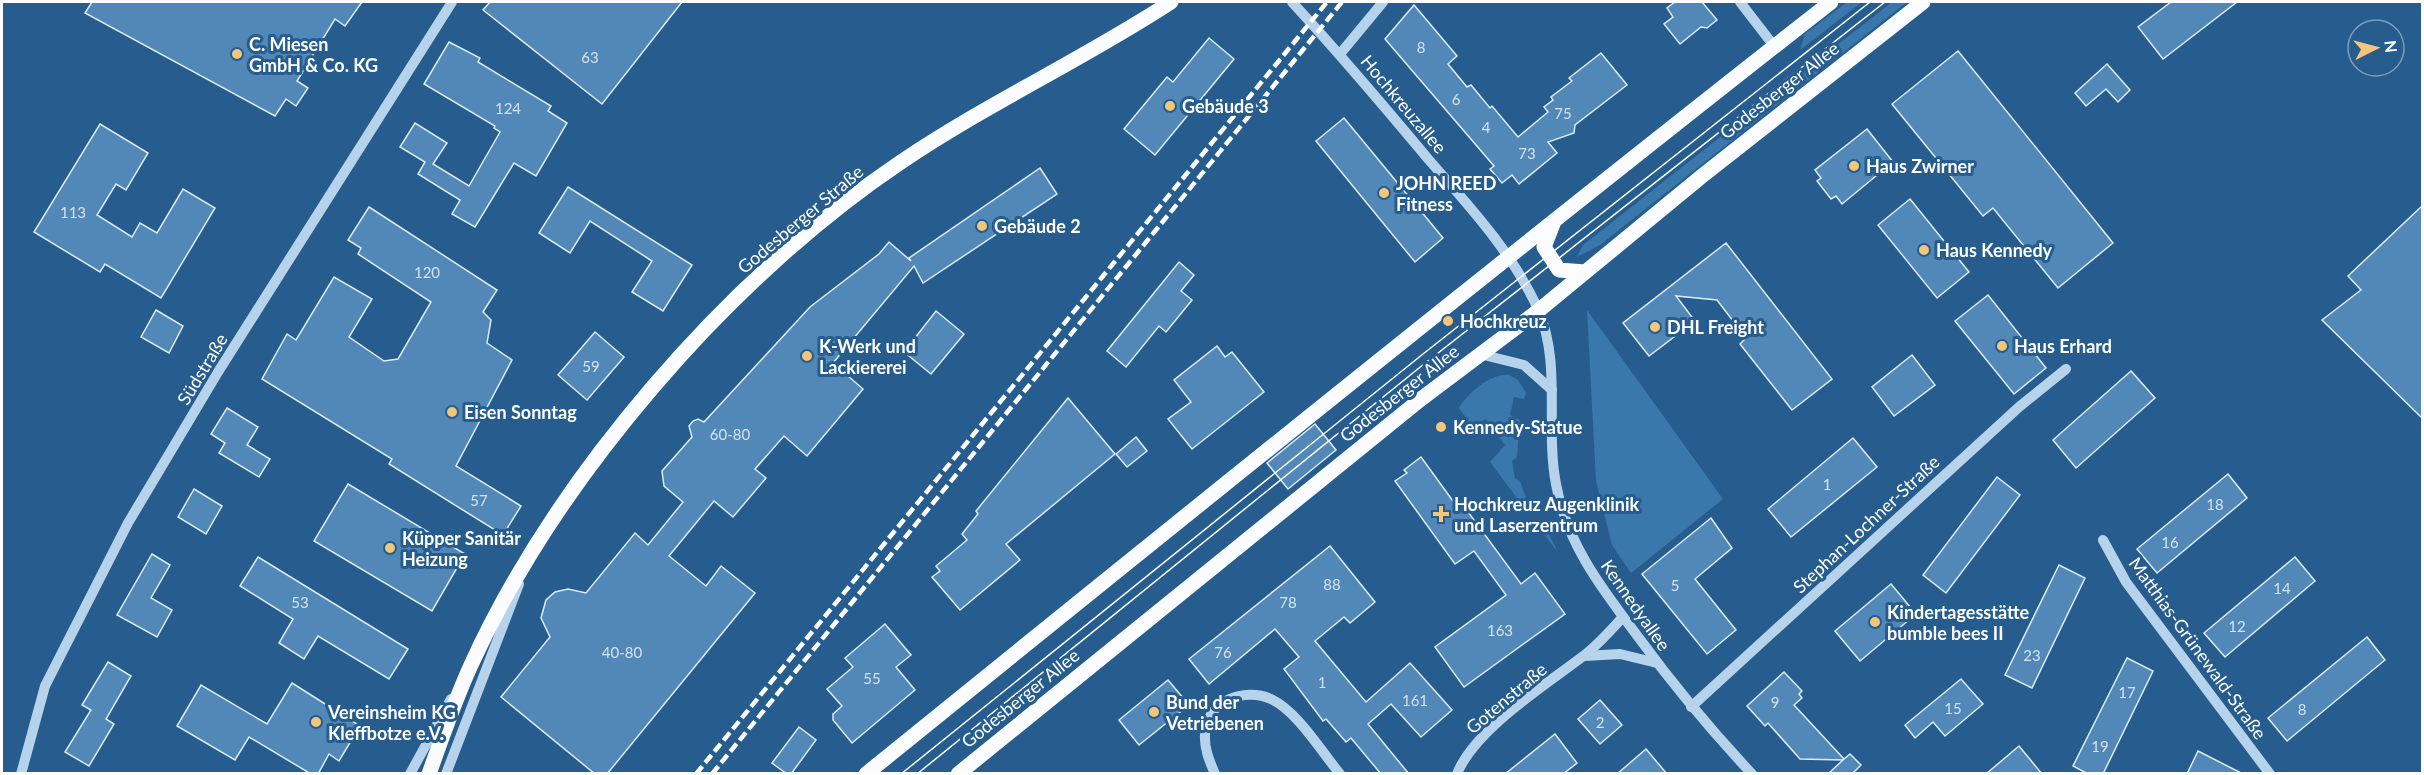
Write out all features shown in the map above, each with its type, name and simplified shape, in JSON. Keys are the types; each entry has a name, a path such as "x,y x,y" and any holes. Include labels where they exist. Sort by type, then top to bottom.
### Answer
{"main road":[{"name":"Godesberger Straße","path":"429,774 471,665 531,554 597,456 640,403 730,304 786,253 908,157 964,121 1172,2"},
{"name":"Godesberger Allee","path":"866,774 1408,334 1511,257 1832,2"},
{"name":"Godesberger Allee","path":"958,774 1480,354 1538,311 1711,169 1923,2"},
{"path":"1553,224 1544,247 1559,270 1585,272"}],"street":[{"name":"Südstraße","path":"21,774 45,686 128,523 218,372 452,2"},
{"name":"Hochkreuzallee","path":"1292,2 1340,54 1511,257"},
{"path":"1340,54 1383,2"},
{"path":"1740,2 1774,46"},
{"name":"Kennedyallee","path":"1511,257 1538,311 1548,346 1552,390 1552,440 1560,504 1572,540 1622,618 1691,707 1752,774"},
{"path":"1480,354 1524,365 1552,390"},
{"name":"Stephan-Lochner-Straße","path":"1691,707 2019,407 2066,369"},
{"name":"Matthias-Grünewald-Straße","path":"2103,540 2126,582 2270,774"},
{"name":"Godesberger Straße","path":"446,774 531,554"},
{"name":"Gotenstraße","path":"1457,774 1462,761 1486,732 1585,656 1622,618"},
{"path":"1585,656 1620,654 1657,663"},
{"name":"Godesberger Straße","path":"410,774 426,741 471,665"},
{"path":"1215,774 1206,753 1204,731 1211,714 1227,700 1248,694 1270,699 1285,708 1340,774"}],"shaded area":[{"path":"1847,2 1862,2 1800,50 1805,34"},
{"path":"1892,2 1907,2 1600,245 1577,257 1583,245"},
{"path":"1587,310 1723,499 1631,573 1612,545 1596,481"},
{"path":"1509,375 1518,380 1526,393 1524,399 1514,397 1510,415 1520,420 1517,457 1512,461 1515,478 1520,481 1529,506 1525,509 1490,462 1505,445 1486,419 1472,426 1459,408 1481,385 1495,377"},
{"path":"1541,519 1556,548 1556,550 1536,524"}],"building":[{"name":"C. Miesen GmbH & Co. KG","path":"92,2 362,2 345,26 335,19 297,81 308,88 296,106 286,99 275,116 85,13"},
{"path":"490,2 682,2 602,104 483,10"},
{"path":"1675,2 1702,2 1717,20 1707,28 1701,27 1680,44 1664,24 1673,17 1667,8"},
{"path":"2171,2 2237,2 2163,59 2138,27"},
{"path":"1414,5 1457,56 1448,64 1467,87 1471,85 1490,108 1492,106 1518,137 1548,112 1544,107 1553,100 1551,97 1572,81 1569,78 1601,53 1627,85 1575,125 1574,133 1548,142 1557,153 1519,184 1512,175 1502,183 1490,169 1494,166 1385,39"},
{"name":"Gebäude 3","path":"1209,38 1234,59 1155,155 1124,129 1167,77 1173,82"},
{"path":"449,42 480,58 478,62 551,106 548,111 567,123 536,176 514,163 475,227 452,214 460,200 418,174 425,162 400,147 415,123 447,143 433,164 469,186 500,132 494,128 495,126 424,84"},
{"path":"1958,51 2113,243 2058,288 1993,208 1983,216 1892,104"},
{"path":"2107,64 2130,90 2118,102 2106,89 2086,106 2075,93"},
{"path":"1344,118 1443,238 1415,262 1316,141"},
{"path":"100,124 148,153 126,190 116,184 97,215 132,237 140,223 157,233 183,189 215,208 161,298 105,264 100,272 34,232"},
{"name":"Haus Zwirner","path":"1867,129 1893,162 1842,204 1836,196 1831,199 1817,181 1821,178 1815,170"},
{"path":"1040,168 1057,194 923,283 914,266 833,363 863,389 807,456 784,436 755,469 766,478 733,517 714,501 669,556 706,586 721,566 755,593 607,774 595,774 501,697 550,637 541,618 546,600 555,592 568,589 586,593 635,533 648,545 683,502 664,486 662,471 692,437 689,426 693,421 698,419 704,422 810,307 879,254 889,242 911,261 909,258"},
{"path":"568,187 692,265 663,311 632,292 652,261 590,221 570,253 539,233"},
{"name":"Haus Kennedy","path":"1910,199 1969,272 1937,298 1878,225"},
{"path":"2422,206 2422,418 2322,320 2361,290 2348,276"},
{"path":"369,207 497,290 483,312 491,320 487,343 512,360 456,466 521,506 503,535 389,464 392,459 262,379 287,334 296,340 334,277 372,299 349,337 384,361 398,359 431,302 358,254 361,248 348,240"},
{"name":"DHL Freight","path":"1726,243 1832,379 1792,410 1740,344 1746,338 1717,300 1676,296 1695,321 1649,356 1623,323"},
{"path":"1179,262 1194,275 1181,291 1192,300 1166,332 1159,326 1126,367 1107,351"},
{"name":"Haus Erhard","path":"1988,295 2046,368 2014,394 1955,321"},
{"path":"156,310 183,326 169,353 141,337"},
{"path":"936,311 964,334 931,374 904,352"},
{"path":"595,332 624,357 587,400 558,375"},
{"path":"1217,346 1225,357 1232,352 1264,392 1192,449 1168,419 1191,402 1174,380"},
{"path":"1912,355 1935,385 1894,416 1872,387"},
{"path":"2131,371 2155,398 2076,468 2053,440"},
{"path":"1068,398 1115,454 1006,544 1020,560 960,610 932,577 940,571 936,566 967,540 962,534 978,514 976,511"},
{"path":"227,408 258,427 247,445 270,459 259,477 219,453 225,443 211,434"},
{"path":"1315,424 1336,450 1288,489 1267,463"},
{"path":"1136,437 1147,451 1127,467 1116,454"},
{"path":"1853,438 1877,467 1791,537 1768,509"},
{"path":"1421,457 1458,508 1463,505 1521,584 1535,573 1565,614 1464,687 1435,647 1506,595 1474,551 1455,564 1395,481 1407,473 1404,470"},
{"path":"2228,474 2247,498 2157,573 2137,549"},
{"path":"1997,477 2020,495 1946,593 1923,575"},
{"name":"Küpper Sanitär Heizung","path":"348,484 465,554 432,611 314,541"},
{"path":"194,489 222,506 206,534 178,517"},
{"path":"1711,518 1732,548 1695,579 1736,630 1707,654 1642,574"},
{"path":"1330,546 1375,602 1350,623 1344,617 1315,641 1366,702 1410,663 1452,710 1421,737 1391,704 1368,724 1409,774 1381,774 1351,738 1346,742 1326,719 1323,721 1284,669 1299,657 1275,629 1209,684 1189,659"},
{"path":"152,554 170,565 151,598 172,610 157,637 117,615"},
{"path":"258,557 408,649 389,679 318,636 304,659 279,643 293,619 240,586"},
{"path":"2295,557 2315,581 2225,657 2204,633"},
{"path":"2059,565 2085,578 2032,688 2005,675"},
{"name":"Kindertagesstätte bumble bees II","path":"1891,584 1916,614 1860,661 1835,631"},
{"path":"885,624 911,655 896,667 915,690 852,743 833,720 833,714 842,706 827,689 853,667 845,658"},
{"path":"2367,637 2385,660 2287,741 2268,718"},
{"path":"2127,658 2153,671 2103,774 2088,774 2073,766"},
{"path":"108,662 131,676 106,719 114,724 89,766 65,752 91,710 82,705"},
{"path":"1784,672 1802,691 1799,694 1802,698 1794,705 1844,759 1850,754 1861,765 1852,774 1828,774 1843,760 1800,759 1768,723 1765,726 1747,706"},
{"path":"1961,679 1983,704 1945,736 1933,722 1915,738 1905,725"},
{"name":"Bund der Vetriebenen","path":"1168,680 1189,705 1139,745 1119,720"},
{"path":"292,683 360,726 339,761 329,754 318,774 311,774 249,737 235,760 177,726 201,685 267,724"},
{"path":"1600,700 1622,725 1600,744 1578,719"},
{"path":"799,727 816,740 791,774 787,774 772,763"},
{"path":"1555,734 1577,763 1563,774 1505,774"},
{"path":"2019,746 2042,774 1986,774"},
{"path":"1646,749 1667,774 1617,774"},
{"path":"2198,751 2243,774 2187,774"}],"tram line":[{"path":"901,774 1423,354 1870,2"},
{"path":"917,774 1419,368 1885,2"}],"railway":[{"path":"696,774 1327,2"},
{"path":"712,774 1342,2"}],"place":[{"name":"C. Miesen GmbH & Co. KG","path":"237,54"},
{"name":"Gebäude 3","path":"1170,106"},
{"name":"Haus Zwirner","path":"1854,166"},
{"name":"JOHN REED Fitness","path":"1384,193"},
{"name":"Gebäude 2","path":"982,226"},
{"name":"Haus Kennedy","path":"1924,250"},
{"name":"Hochkreuz","path":"1448,321"},
{"name":"DHL Freight","path":"1655,327"},
{"name":"Haus Erhard","path":"2002,346"},
{"name":"K-Werk und Lackiererei","path":"807,356"},
{"name":"Eisen Sonntag","path":"452,412"},
{"name":"Kennedy-Statue","path":"1441,427"},
{"name":"Hochkreuz Augenklinik und Laserzentrum","path":"1441,514"},
{"name":"Küpper Sanitär Heizung","path":"390,548"},
{"name":"Kindertagesstätte bumble bees II","path":"1875,622"},
{"name":"Bund der Vetriebenen","path":"1154,712"},
{"name":"Vereinsheim KG Kleffbotze e.V.","path":"316,722"}]}
